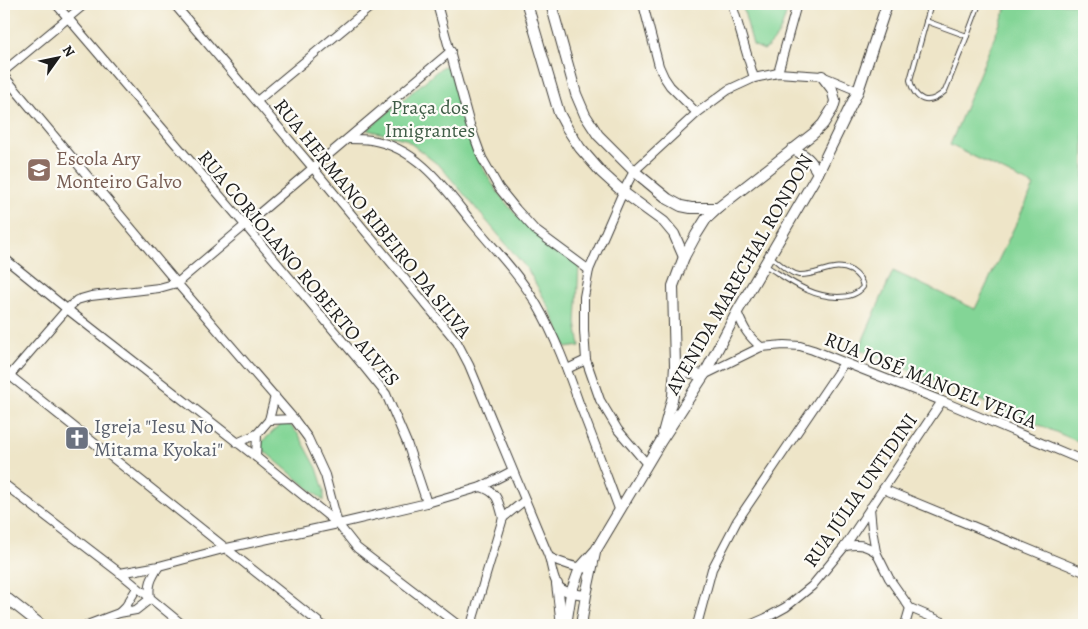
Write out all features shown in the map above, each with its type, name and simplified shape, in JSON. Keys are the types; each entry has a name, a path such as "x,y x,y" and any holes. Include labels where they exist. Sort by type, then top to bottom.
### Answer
{"street":[{"name":"RUA CORIOLANO ROBERTO ALVES","path":"56,4 245,225 386,394 407,443 427,503"},
{"path":"4,71 85,4"},
{"name":"RUA HERMANO RIBEIRO DA SILVA","path":"174,4 456,342 469,365 549,557 557,584"},
{"path":"256,101 374,4"},
{"path":"437,4 470,125 482,158 499,188 535,230 589,270"},
{"path":"527,4 559,112 567,128 580,148 601,172 623,192 664,222 674,234 684,257"},
{"path":"551,4 576,94 585,116 598,135 634,171 681,206 718,208"},
{"path":"643,4 659,66 670,86 697,113"},
{"path":"732,4 754,78"},
{"path":"778,73 797,4"},
{"name":"AVENIDA MARECHAL RONDON","path":"566,625 571,593 661,441 704,375 818,173 856,96 886,4"},
{"path":"322,625 227,548 5,376 77,300 91,296 159,288 177,283 451,51"},
{"path":"647,464 618,430 600,400 586,360 584,330 584,297 589,270 634,171 697,113 728,90 754,78 778,73 822,76 845,86 856,96"},
{"path":"4,76 177,283 294,419 308,438 325,475 338,524"},
{"path":"661,441 673,396 675,366 673,286 684,257 706,219 818,129 829,116 835,101 834,95 832,89 822,76"},
{"path":"348,139 371,140 394,147 415,158 430,172 498,252 536,304 550,328 620,509"},
{"path":"792,149 802,153 811,161 818,173"},
{"path":"4,258 67,310 256,457 338,524 357,548 458,625"},
{"path":"738,312 743,327 761,347"},
{"name":"RUA JOSÉ MANOEL VEIGA","path":"704,375 761,347 800,346 942,400 1084,461"},
{"path":"567,369 586,360"},
{"path":"697,625 712,569 737,521 844,362"},
{"path":"675,366 691,374 704,375"},
{"path":"237,442 257,434 269,420 275,396"},
{"name":"RUA JÚLIA UNTIDINI","path":"750,625 786,607 812,586 845,546 942,400"},
{"path":"269,420 294,419"},
{"path":"256,457 257,434"},
{"path":"120,573 159,566 227,548 427,503 481,487 512,471"},
{"path":"4,484 120,573 183,625"},
{"path":"472,625 503,518 497,498 491,490 481,487"},
{"path":"884,489 1084,572"},
{"path":"503,518 525,500"},
{"path":"870,508 876,552 889,578 910,608 950,625"},
{"path":"845,546 858,544 869,547 876,552"},
{"path":"549,557 561,563 586,569"},
{"path":"150,599 150,579 159,566"},
{"name":"AVENIDA MARECHAL RONDON","path":"580,625 586,595 586,569"},
{"path":"557,584 562,589 571,593 586,595"},
{"path":"557,584 562,625"},
{"path":"119,614 137,588"},
{"path":"4,596 41,625"},
{"path":"87,625 136,610 150,599"},
{"path":"905,625 910,608"}],"lane":[{"path":"931,4 910,80 918,98 926,100 933,100 945,91 979,4"},
{"path":"926,21 967,36"},
{"path":"764,266 802,288 830,297 846,297 855,294 863,286 854,272 844,268 830,268 800,275 792,273 770,256"}],"green space":[{"path":"742,4 789,4 778,35 764,50 753,45"},
{"path":"1008,4 1084,4 1084,444 859,349 893,271 975,309 1034,186 950,145"},
{"name":"Praça dos Imigrantes","path":"443,66 450,68 470,139 484,171 497,191 529,227 579,264 576,323 580,346 566,348 550,309 528,270 441,167 405,139 367,130"},
{"path":"285,420 299,435 317,468 324,490 324,501 258,446"}],"place":[{"name":"Escola Ary Monteiro Galvo","path":"39,170"},
{"name":"Igreja \"Iesu No Mitama Kyokai\"","path":"77,438"}]}
